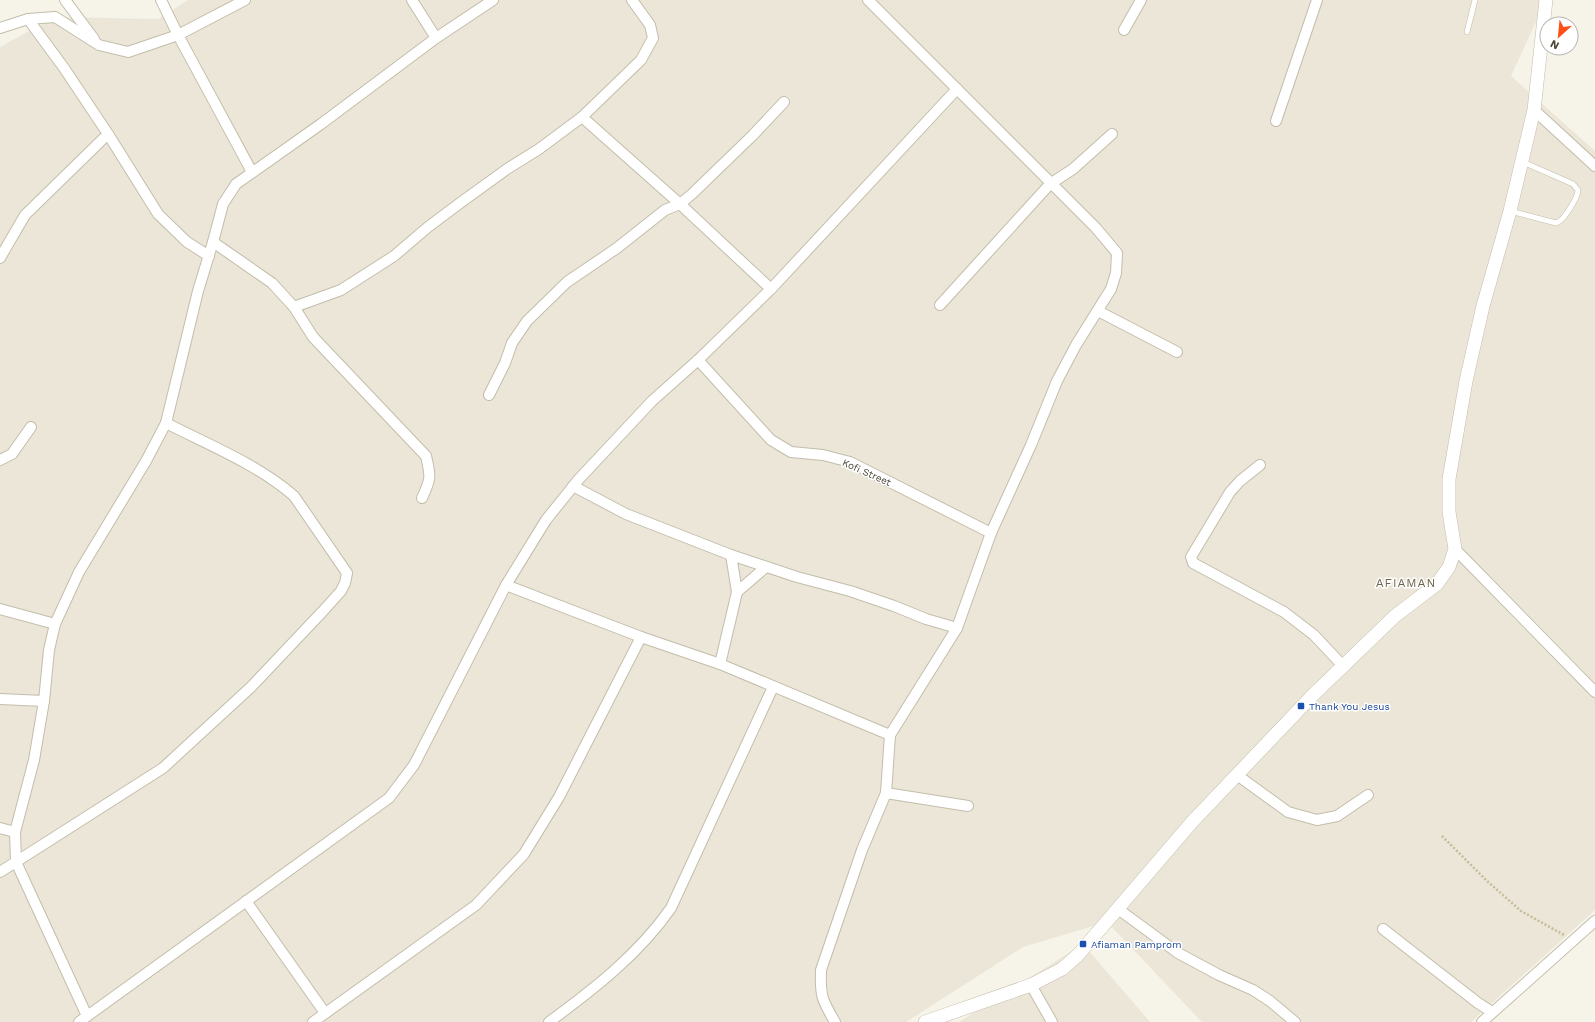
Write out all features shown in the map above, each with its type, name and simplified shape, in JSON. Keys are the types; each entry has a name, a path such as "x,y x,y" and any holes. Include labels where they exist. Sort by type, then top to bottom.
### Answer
{"street":[{"path":"65,0 99,45"},
{"path":"161,0 178,35 252,172"},
{"path":"0,28 28,19 55,17 99,45 128,52 178,35 245,0"},
{"path":"412,0 436,38"},
{"path":"493,0 436,38 321,124 236,184 223,204 214,242 198,291 166,423 146,461 79,572 55,624 49,650 44,701 34,760 15,832 16,862 83,1019 389,798 414,765 506,585 546,520 573,486 652,401 698,360 771,289 957,90"},
{"path":"294,307 341,290 394,256 428,227 507,168 539,149 582,117 641,60 653,38 650,26 632,0"},
{"path":"1124,30 1142,0"},
{"path":"1276,121 1318,0"},
{"path":"925,1022 1031,985 1062,969 1078,955 1118,910 1192,822 1312,696 1395,616 1437,584 1449,567 1455,549 1449,512 1449,479 1466,381 1483,306 1510,212 1534,110 1546,0"},
{"path":"835,1022 824,1003 820,991 821,970 862,850 886,793 890,735 957,628 991,532 1031,445 1057,381 1076,346 1111,289 1116,273 1117,253 1096,228 957,90 873,2"},
{"path":"28,19 64,68 108,134 158,214 187,242 209,256"},
{"path":"489,395 505,363 512,344 527,321 566,282 617,248 665,210 680,204 753,135 784,102"},
{"path":"1534,110 1595,166"},
{"path":"582,117 680,204 771,289"},
{"path":"0,258 25,215 108,134"},
{"path":"940,305 1050,184 1093,152 1112,134"},
{"path":"214,242 272,283 294,307 313,337 426,456 431,474 429,483 422,498"},
{"path":"1098,311 1177,352"},
{"name":"Kofi Street","path":"698,360 771,440 791,452 823,455 850,462 991,532"},
{"path":"0,872 163,768 251,687 323,611 341,591 345,583 347,573 294,496 285,488 243,462 166,423"},
{"path":"0,460 12,454 31,427"},
{"path":"1260,465 1240,481 1230,492 1191,557 1193,563 1284,612 1314,635 1343,666"},
{"path":"573,486 626,514 766,567 850,591 926,619 957,628"},
{"path":"1455,549 1595,692"},
{"path":"720,664 737,592 731,554"},
{"path":"737,592 766,567"},
{"path":"506,585 640,637 720,664 890,735"},
{"path":"0,609 55,624"},
{"path":"313,1022 476,905 524,854 559,797 640,637"},
{"path":"549,1022 585,996 627,958 658,926 671,908 773,687"},
{"path":"0,699 44,701"},
{"path":"1237,775 1288,812 1317,820 1337,816 1368,795"},
{"path":"886,793 968,806"},
{"path":"0,828 15,832"},
{"path":"246,901 325,1013"},
{"path":"1118,910 1178,953 1270,1000 1295,1022"},
{"path":"1482,1022 1595,921"},
{"path":"1383,929 1478,1003 1492,1012"},
{"path":"1031,985 1052,1022"}],"lane":[{"path":"1467,32 1475,0"},
{"path":"1510,212 1556,223 1562,219 1578,195 1578,190 1573,184 1522,162"}],"path":[{"path":"1442,836 1487,881 1522,911 1574,940"}],"shaded area":[{"path":"188,0 1546,0 1511,76 1595,151 1595,910 1471,1022 1202,1022 1107,922 1023,947 906,1022 0,1022 0,47 55,17 158,19"},
{"path":"1083,944 1150,1022 959,1022"}],"place":[{"name":"Thank You Jesus","path":"1301,706"},
{"name":"Afiaman Pamprom","path":"1083,944"}],"district":[{"name":"AFIAMAN","path":"1406,583"}]}
